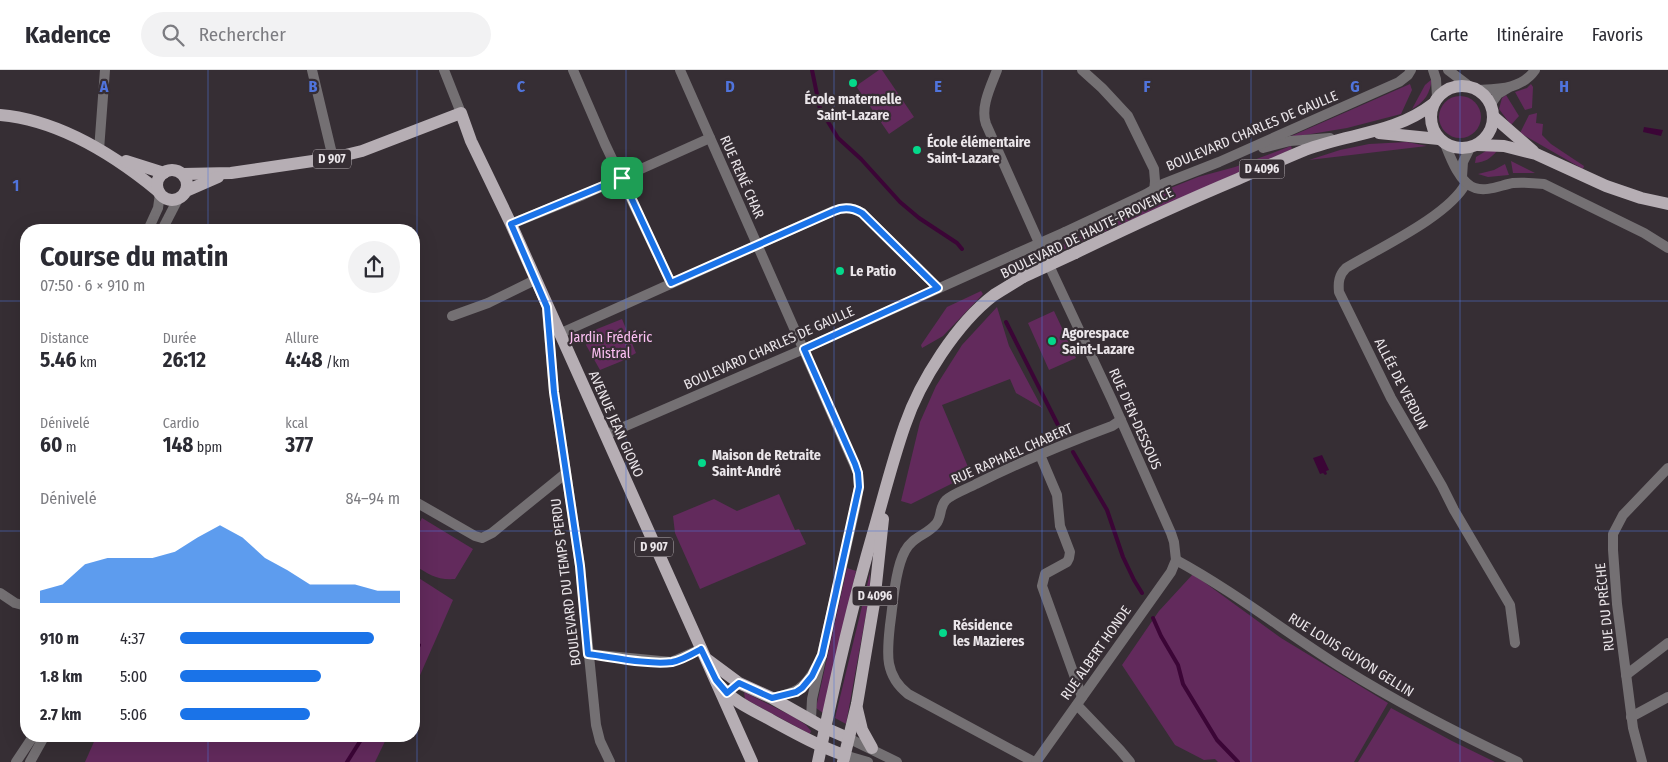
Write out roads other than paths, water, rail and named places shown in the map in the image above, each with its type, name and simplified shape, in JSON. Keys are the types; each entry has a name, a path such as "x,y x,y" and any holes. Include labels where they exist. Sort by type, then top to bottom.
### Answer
{"main road":[{"path":"1536,154 1492,111 1486,96 1474,88 1452,87 1435,101 1431,113 1431,122 1442,142 1462,149 1474,146 1504,146 1536,154 1606,186 1641,198 1668,204"},
{"name":"BOULEVARD DE HAUTE-PROVENCE","path":"825,728 863,569 899,442 925,381 959,330 984,304 1023,277 1190,199 1321,144 1374,133 1409,120 1435,101"},
{"path":"1474,146 1489,133 1492,111"},
{"name":"D 907","path":"183,174 231,173 334,158 362,151 461,113"},
{"name":"AVENUE JEAN GIONO","path":"461,113 559,334 726,699"},
{"path":"0,115 19,117 58,128 104,153 168,200 182,195 187,182 183,174 173,170 164,173 158,181 159,192"},
{"name":"BOULEVARD DE HAUTE-PROVENCE","path":"1374,133 1410,135 1442,142"},
{"path":"104,153 164,173"},
{"name":"D 907","path":"182,195 231,173"},
{"name":"BOULEVARD DE HAUTE-PROVENCE","path":"848,738 857,704 874,603 887,486"},
{"name":"D 907","path":"704,653 739,683 772,698 825,728"},
{"path":"726,699 739,683"},
{"name":"D 907","path":"726,699 741,704 827,753"},
{"name":"D 907","path":"726,699 752,762"},
{"path":"857,704 862,730 872,748"},
{"path":"825,728 848,738"},
{"name":"D 4096","path":"818,762 827,753 825,728"},
{"name":"D 4096","path":"843,758 848,738"},
{"path":"827,753 843,758"}],"street":[{"path":"104,153 105,70"},
{"path":"312,70 334,158"},
{"name":"AVENUE JEAN GIONO","path":"444,70 461,113"},
{"path":"573,70 671,283"},
{"name":"RUE RENÉ CHAR","path":"680,70 858,473 859,487 822,655"},
{"name":"RUE D'EN-DESSOUS","path":"997,70 985,107 984,120 1171,533 1176,560"},
{"path":"1082,70 1109,94 1128,116 1151,163 1155,182"},
{"name":"BOULEVARD CHARLES DE GAULLE","path":"605,434 804,349 1080,225 1109,220 1150,198 1155,182 1181,177 1219,162 1399,82 1408,76 1411,70"},
{"path":"1433,70 1436,79 1435,101"},
{"path":"1448,70 1474,88 1508,88"},
{"path":"1492,111 1498,94 1526,80 1535,70"},
{"path":"511,224 622,178 710,138"},
{"path":"1219,162 1290,141 1346,138"},
{"path":"1442,142 1464,180 1473,188 1479,189 1528,182 1544,184 1644,233 1668,248"},
{"path":"1464,180 1463,162 1474,146"},
{"name":"ALLÉE DE VERDUN","path":"1464,180 1461,193 1442,210 1346,268 1339,278 1339,292 1391,398 1510,605 1515,643"},
{"path":"151,224 158,208 159,192"},
{"path":"165,224 182,195"},
{"path":"559,334 840,209 854,209 865,216 938,288"},
{"path":"452,316 488,303 535,280"},
{"name":"BOULEVARD DU TEMPS PERDU","path":"547,307 554,392 580,566 596,725 600,741 610,762"},
{"name":"RUE RAPHAEL CHABERT","path":"1035,762 908,694 896,684 892,677 888,656 894,596 902,556 918,536 936,524 943,504 948,498 991,476 1112,426 1121,420"},
{"path":"1040,455 1058,498 1060,526 1070,552 1067,562 1045,574 1042,586 1079,701 1130,762"},
{"name":"RUE DU PRÊCHE","path":"1642,762 1631,717 1612,544 1613,534 1623,515 1668,468"},
{"path":"420,504 476,536 484,537 492,533 566,473"},
{"name":"RUE ALBERT HONDE","path":"1035,762 1172,572 1176,560"},
{"name":"RUE LOUIS GUYON GELLIN","path":"1176,560 1204,576 1343,669 1405,706 1518,762"},
{"path":"0,593 20,604"},
{"path":"1626,675 1668,643"},
{"path":"588,654 671,662 704,653"},
{"path":"772,698 796,692 802,688 812,676 822,655"},
{"path":"811,719 812,699 822,655"},
{"path":"1631,717 1668,697"},
{"path":"848,738 872,748 897,762"},
{"path":"16,762 29,742"},
{"path":"30,762 41,742"},
{"path":"843,758 868,762"}],"waterway":[{"path":"812,70 820,109 838,138 861,159 900,202 919,218 957,243 962,249"},
{"path":"1006,322 1062,433"},
{"path":"1073,452 1107,510 1123,557 1142,593"},
{"path":"1153,618 1178,665 1183,684 1217,740 1238,762"},
{"path":"347,762 360,742"}],"place":[{"name":"École maternelle Saint-Lazare","path":"853,83"},
{"name":"École élémentaire Saint-Lazare","path":"917,150"},
{"name":"Le Patio","path":"840,271"},
{"name":"Agorespace Saint-Lazare","path":"1052,341"},
{"name":"Maison de Retraite Saint-André","path":"702,463"},
{"name":"Résidence les Mazieres","path":"943,633"}],"park label":[{"name":"Jardin Frédéric Mistral","path":"611,346"}]}
